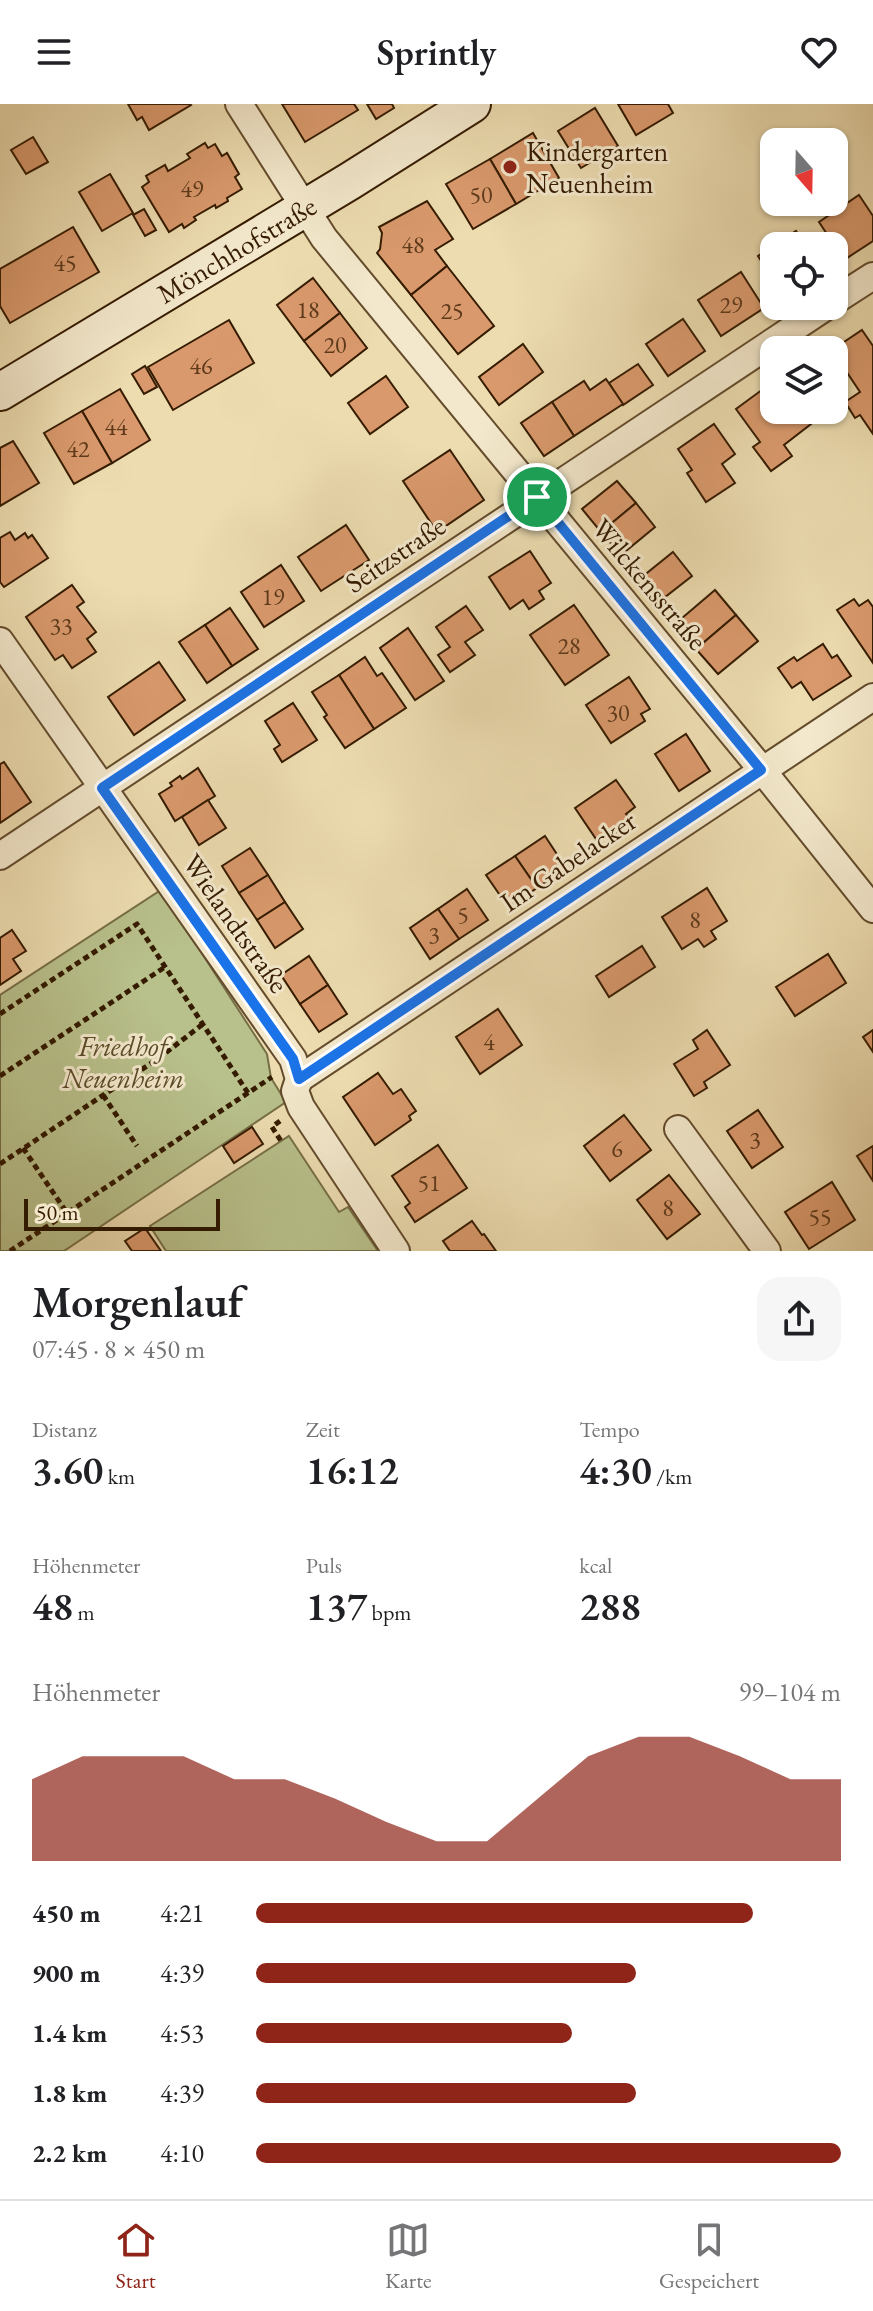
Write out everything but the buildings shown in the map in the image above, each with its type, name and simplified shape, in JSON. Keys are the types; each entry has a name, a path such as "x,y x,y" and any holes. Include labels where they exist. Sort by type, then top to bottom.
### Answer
{"street":[{"name":"Wilckensstraße","path":"239,104 324,238 873,909"},
{"name":"Mönchhofstraße","path":"0,392 472,104"},
{"path":"848,292 873,276"},
{"name":"Seitzstraße","path":"0,856 806,320"},
{"name":"Wielandtstraße","path":"0,641 296,1069 295,1091 301,1107 396,1251"},
{"name":"Im Gabelacker","path":"296,1069 873,697"},
{"path":"678,1129 767,1251"}],"path":[{"path":"0,1014 137,924 248,1093"},
{"path":"0,1076 165,967"},
{"path":"0,1164 159,1058 203,1024"},
{"path":"10,1251 248,1093 296,1069"},
{"path":"103,1095 137,1146"},
{"path":"281,1141 272,1127 288,1116"},
{"path":"23,1148 67,1213"}],"green space":[{"name":"Friedhof Neuenheim","path":"161,890 267,1054 271,1078 286,1102 64,1251 0,1251 0,995"},
{"path":"289,1136 339,1212 348,1207 378,1251 166,1251 150,1226"}],"place":[{"name":"Kindergarten Neuenheim","path":"510,167"}],"route":[{"path":"537,497 761,770 299,1079 293,1059 102,788 537,497"}]}
